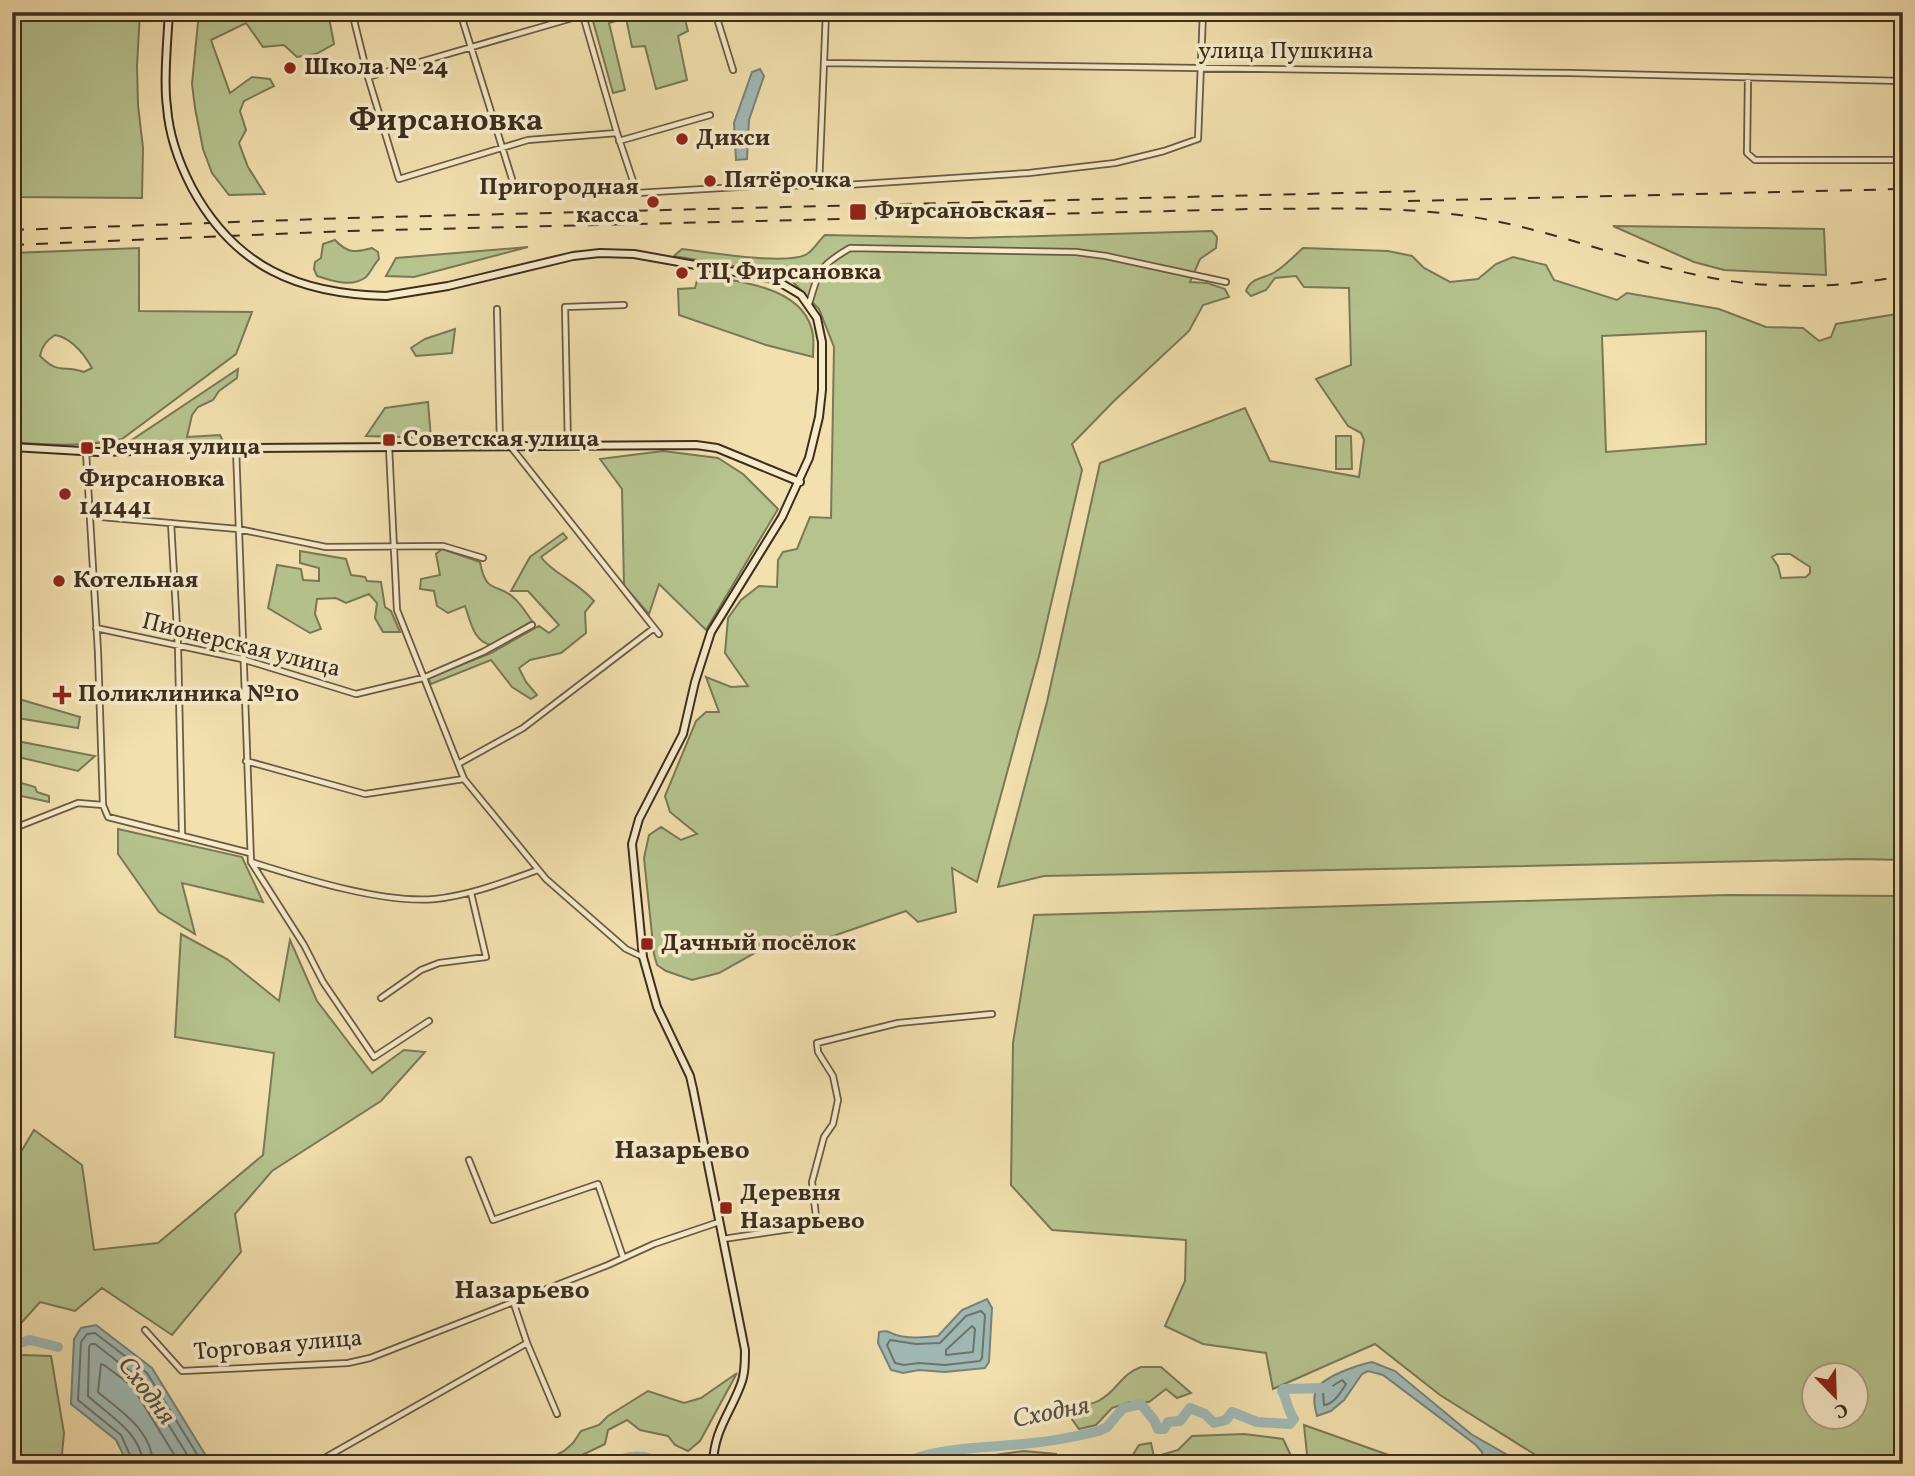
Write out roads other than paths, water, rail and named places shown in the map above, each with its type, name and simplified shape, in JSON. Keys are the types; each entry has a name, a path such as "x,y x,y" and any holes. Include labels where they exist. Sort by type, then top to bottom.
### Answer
{"street":[{"path":"169,12 165,81 167,109 172,135 186,176 218,226 235,246 257,263 314,288 349,295 386,296 418,293 573,256 600,253 661,257 775,279 801,295 809,304 820,328 822,390 815,442 800,482 782,517 712,632 702,657 684,734 639,819 632,844 643,957 663,1022 690,1076 745,1350 742,1383 718,1431 713,1447 713,1464"},
{"path":"352,12 398,180 528,140 617,133"},
{"path":"460,12 512,179"},
{"path":"368,77 593,12"},
{"path":"715,12 733,70"},
{"path":"819,186 826,12"},
{"path":"583,14 619,141 638,193 969,178 1115,163 1164,150 1198,139 1203,12"},
{"name":"улица Пушкина","path":"824,63 1570,73 1903,81"},
{"path":"1748,77 1747,153 1755,159 1903,160"},
{"path":"619,141 710,115"},
{"path":"809,304 816,279 826,261 850,248 1076,252 1226,282"},
{"path":"568,446 565,307 624,305"},
{"path":"497,309 500,447"},
{"path":"12,447 86,452 236,448 696,445 717,448 800,482"},
{"path":"389,447 397,610 464,779 538,870 626,949 643,957"},
{"path":"511,447 659,634"},
{"path":"236,448 251,862 304,945 323,982 374,1057 429,1021"},
{"path":"86,452 103,805 108,817 250,853"},
{"path":"90,516 238,529 326,547 443,546 483,558"},
{"path":"170,523 178,646 182,834"},
{"name":"Пионерская улица","path":"96,628 242,659 356,694 423,678 483,652 532,625"},
{"path":"458,765 523,728 654,628"},
{"path":"246,761 365,794 464,779"},
{"path":"12,829 78,803 103,805"},
{"path":"251,862 382,897 432,899 471,893 538,870"},
{"path":"381,998 421,970 439,963 486,957 471,893"},
{"path":"723,1240 817,1225 812,1182 824,1138 833,1124 838,1100 833,1076 818,1052 817,1043 898,1023 992,1014"},
{"path":"469,1160 493,1220 598,1184 623,1257"},
{"name":"Торговая улица","path":"145,1330 182,1371 348,1363 370,1358 608,1265 654,1244 719,1222"},
{"path":"513,1301 527,1343 557,1414"},
{"path":"314,1464 527,1343"}],"water":[{"path":"760,69 764,76 749,120 747,159 736,160 734,123 752,72"},
{"path":"987,1299 992,1308 989,1362 985,1368 903,1373 891,1370 878,1343 879,1332 886,1331 906,1337 938,1336 962,1310"},
{"path":"96,1325 152,1368 211,1464 128,1464 116,1440 71,1404 74,1339 81,1328"},
{"path":"1372,1362 1395,1371 1471,1434 1523,1464 1484,1464 1482,1452 1476,1445 1383,1375 1368,1371 1362,1374 1344,1400 1331,1411 1317,1416 1314,1402 1321,1384 1342,1372"}],"waterway":[{"name":"Сходня","path":"12,1260 12,1266"},
{"name":"Сходня","path":"12,1345 30,1340 58,1347"},
{"name":"Сходня","path":"904,1464 944,1451 1042,1442 1099,1431 1107,1427 1123,1408 1141,1404 1158,1429 1164,1429 1168,1422 1180,1421 1190,1408 1205,1414 1214,1423 1226,1420 1232,1412 1257,1422 1290,1424 1294,1419 1283,1389 1328,1388"},
{"name":"Сходня","path":"615,1464 636,1456 648,1458 657,1464"}],"railway":[{"path":"1408,201 1903,189"},
{"path":"12,230 348,218 1423,191"},
{"path":"12,245 349,231 1251,209 1371,209 1431,212 1490,220 1679,271 1731,281 1805,286 1903,276"}],"place":[{"name":"Школа № 24","path":"290,68"},
{"name":"Дикси","path":"682,139"},
{"name":"Пятёрочка","path":"710,181"},
{"name":"Пригородная касса","path":"653,202"},
{"name":"Фирсановская","path":"858,212"},
{"name":"ТЦ Фирсановка","path":"682,273"},
{"name":"Советская улица","path":"389,440"},
{"name":"Речная улица","path":"87,448"},
{"name":"Фирсановка 141441","path":"65,494"},
{"name":"Котельная","path":"59,581"},
{"name":"Поликлиника №10","path":"62,695"},
{"name":"Дачный посёлок","path":"647,944"},
{"name":"Деревня Назарьево","path":"726,1208"}],"district":[{"name":"Фирсановка","path":"446,122"},
{"name":"Назарьево","path":"682,1151"},
{"name":"Назарьево","path":"522,1291"}]}
